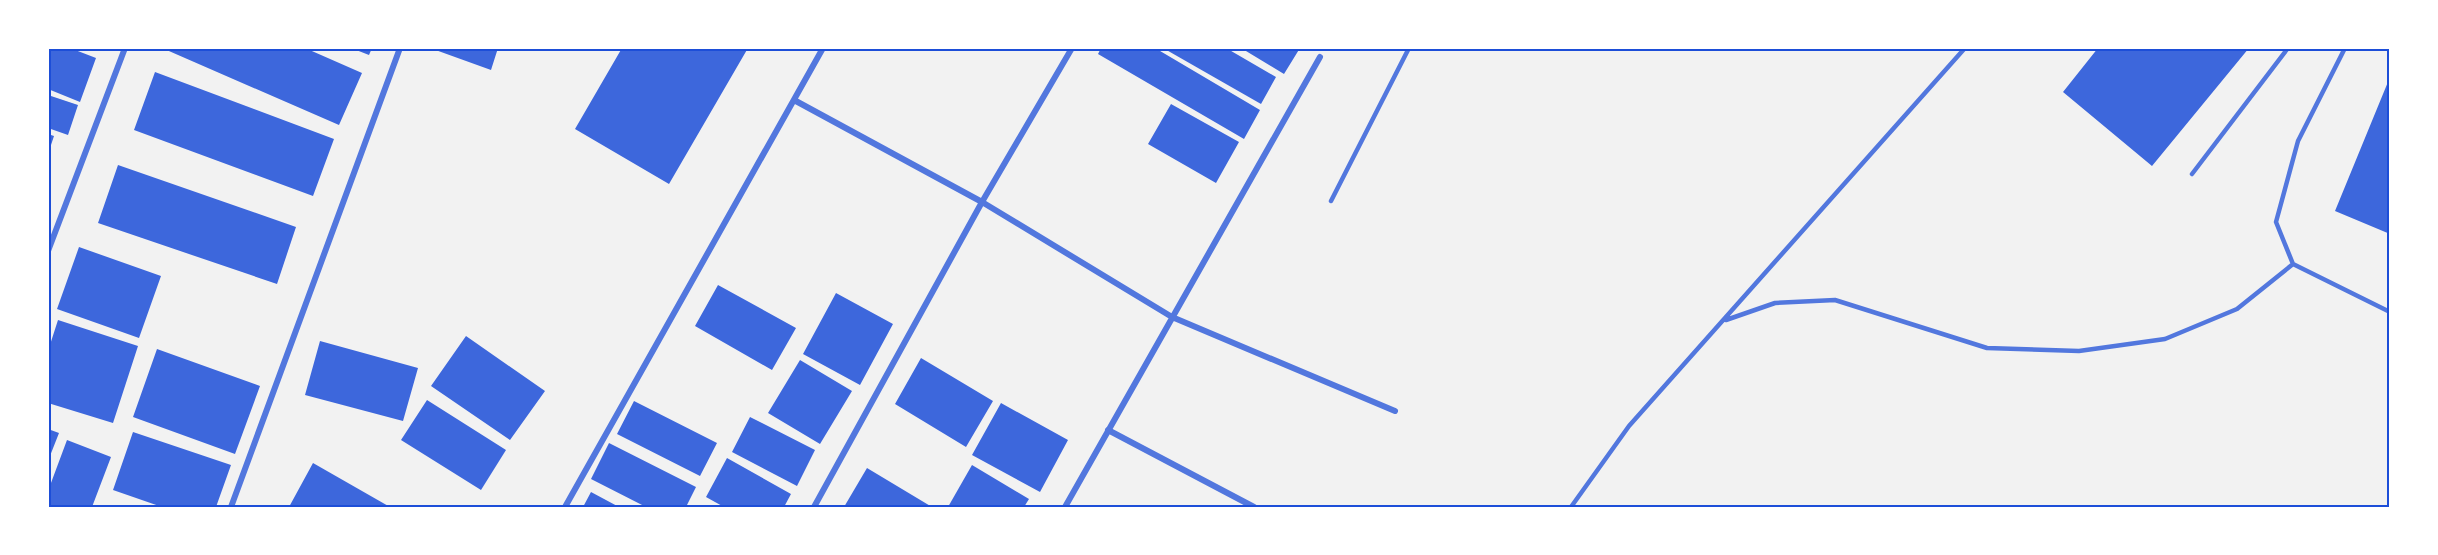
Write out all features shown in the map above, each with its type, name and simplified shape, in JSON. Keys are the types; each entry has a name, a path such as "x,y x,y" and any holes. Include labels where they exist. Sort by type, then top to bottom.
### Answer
{"street":[{"path":"48,251 125,48"},
{"path":"231,507 400,48"},
{"path":"565,507 824,48"},
{"path":"814,507 982,202 1072,48"},
{"path":"1065,507 1320,57"},
{"path":"794,100 982,202 1172,317 1395,411"},
{"path":"1108,430 1254,507"}],"lane":[{"path":"1331,201 1409,48"},
{"path":"1571,507 1629,426 1965,48"},
{"path":"2192,174 2288,48"},
{"path":"2345,48 2298,141 2276,222 2293,264 2390,312"},
{"path":"1723,320 1775,303 1835,300 1987,348 2079,351 2165,339 2237,309 2293,264"}],"building":[{"path":"48,48 70,48 96,58 80,102 48,89"},
{"path":"162,48 305,48 362,73 339,125"},
{"path":"351,48 372,48 369,55"},
{"path":"430,48 498,48 491,70"},
{"path":"622,48 748,48 669,184 575,129"},
{"path":"1101,48 1155,48 1260,110 1244,139 1098,54"},
{"path":"1163,48 1226,48 1276,77 1261,104"},
{"path":"1241,48 1300,48 1284,74"},
{"path":"2098,48 2249,48 2152,166 2063,92"},
{"path":"155,72 334,139 313,196 134,130"},
{"path":"2390,77 2390,234 2335,211"},
{"path":"48,95 78,105 68,135 48,128"},
{"path":"1171,104 1239,142 1216,183 1148,144"},
{"path":"48,134 54,136 48,154"},
{"path":"118,165 296,227 277,284 98,223"},
{"path":"79,247 161,276 139,338 57,309"},
{"path":"718,285 796,328 772,370 695,326"},
{"path":"836,293 893,324 860,385 803,354"},
{"path":"58,320 138,346 113,423 48,403 48,351"},
{"path":"466,336 545,391 510,440 431,386"},
{"path":"320,341 418,368 403,421 305,395"},
{"path":"157,349 260,386 235,454 133,417"},
{"path":"921,358 993,401 966,447 895,404"},
{"path":"800,360 852,391 820,444 768,413"},
{"path":"427,400 506,450 481,490 401,440"},
{"path":"634,401 717,443 700,476 617,434"},
{"path":"1001,403 1068,440 1040,492 972,455"},
{"path":"750,417 815,450 797,486 732,452"},
{"path":"48,429 59,433 48,461"},
{"path":"133,432 231,465 216,507 162,507 113,490"},
{"path":"67,440 111,457 92,507 48,507 48,491"},
{"path":"609,443 696,487 686,507 646,507 591,479"},
{"path":"727,458 791,494 784,507 724,507 706,497"},
{"path":"313,463 390,507 289,507"},
{"path":"972,465 1029,499 1024,507 948,507"},
{"path":"867,468 932,507 844,507"},
{"path":"591,492 619,507 583,507"}]}
